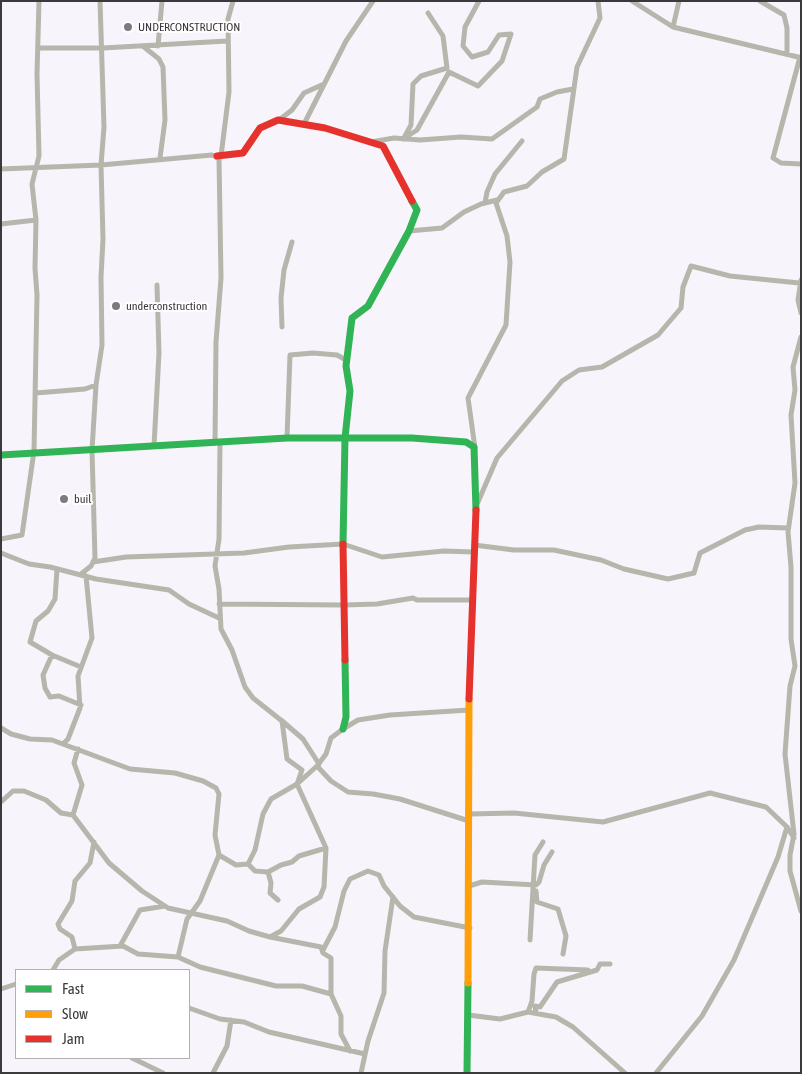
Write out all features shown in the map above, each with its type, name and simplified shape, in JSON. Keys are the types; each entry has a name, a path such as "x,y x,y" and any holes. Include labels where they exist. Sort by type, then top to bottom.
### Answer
{"street":[{"path":"1,539 22,535 34,451 36,220 32,184 39,156 37,74 39,1"},
{"path":"63,744 68,739 81,705 78,681 93,634 83,575 94,562 95,492 92,450 96,385 102,344 101,276 104,239 101,165 104,127 101,79 103,48 100,1"},
{"path":"158,46 162,1"},
{"path":"233,1 228,20 227,41 229,92 219,156 221,270 216,342 219,539 215,566 219,589 219,618 222,634 232,650 245,687 253,698 303,739 318,765 332,781 348,792 400,799 469,818 514,814 603,822 710,793 766,807 787,827 794,838"},
{"path":"304,124 346,41 373,1"},
{"path":"403,139 417,130 448,72 478,86 502,61 511,34 499,35 488,52 472,57 463,46 465,27 478,1"},
{"path":"409,231 442,228 459,216 485,203 497,200 504,192 527,186 542,172 564,158 577,67 600,18 598,1"},
{"path":"632,1 673,28 800,57 773,158 781,163 801,164"},
{"path":"673,28 679,1"},
{"path":"760,1 784,15 788,34 787,54"},
{"path":"403,139 411,125 413,84 421,76 447,68 443,36 428,13"},
{"path":"38,48 143,47 227,41"},
{"path":"143,47 159,59 163,67 165,120 160,158"},
{"path":"1,169 101,165 160,158 219,156 243,153 260,128 279,120 292,110 304,93 324,84"},
{"path":"370,142 383,139 492,139 537,108 540,99 557,92 573,89"},
{"path":"279,120 325,128 385,148 417,213 368,306 352,318 352,340 346,360 346,372 350,391 345,438 343,544 346,717 343,729"},
{"path":"485,203 487,192 495,174 522,141"},
{"path":"466,1073 470,928 468,710 473,634 471,600 476,507 475,451 468,398 506,325 510,262 507,236 498,214 497,200"},
{"path":"1,224 36,220"},
{"path":"282,328 281,298 284,270 292,242"},
{"path":"476,507 497,458 562,381 579,370 602,367 650,340 677,314 681,308 683,287 691,266 730,276 800,281 798,300 801,313"},
{"path":"154,446 158,353 157,285"},
{"path":"801,337 794,364 795,390 792,415 798,470 788,528 791,567 791,639 795,666 790,686 785,754 794,838 790,866 801,911"},
{"path":"287,438 290,355 337,355 346,360"},
{"path":"36,393 85,389 96,385"},
{"path":"795,390 801,385"},
{"path":"1,455 34,451 92,450 287,438 412,438 466,442 474,447 475,451"},
{"path":"94,562 134,557 244,553 289,547 343,544 382,558 473,549 554,550 602,560 624,569 668,579 694,573 700,553 746,530 759,527 788,528"},
{"path":"1,553 29,564 169,590 189,604 219,618"},
{"path":"56,569 55,599 48,610 36,621 30,638 32,644 81,667"},
{"path":"219,604 344,605 377,604 413,598 417,600 471,600"},
{"path":"52,655 44,675 45,688 50,697 59,696 81,705"},
{"path":"248,864 256,850 263,814 270,799 297,784 318,765 326,754 330,738 358,720 390,715 468,710"},
{"path":"270,937 281,931 299,909 320,897 324,887 326,848 297,784 302,770 286,759 281,720"},
{"path":"1,728 11,734 63,744 130,768 175,773 204,781 216,788 219,794 215,835 219,855 208,884 190,914 178,957"},
{"path":"73,815 82,785 74,763 78,749"},
{"path":"1,802 13,791 24,791 46,800 61,813 73,815 109,863 142,891 166,906 190,914 227,920 241,928 270,937 317,945 331,958 331,994 341,1016 342,1034 350,1051"},
{"path":"656,1073 702,1016 734,960 778,857 787,827"},
{"path":"75,949 72,937 60,929 58,924 72,901 75,881 90,863 94,842"},
{"path":"530,940 535,855 543,842"},
{"path":"219,855 236,865 248,864 255,871 268,872 292,862 299,856 326,848"},
{"path":"552,852 534,885 537,902 558,908 566,936 563,954"},
{"path":"268,872 272,883 270,893 278,900"},
{"path":"323,950 335,927 344,891 350,879 362,872 377,874 393,897 414,917 470,928"},
{"path":"469,886 482,882 534,885"},
{"path":"361,1073 384,992 385,951 393,897"},
{"path":"120,946 140,910 166,906"},
{"path":"54,969 59,960 75,949 120,946 129,948 138,954 178,957 200,967 257,982 280,987 311,987 331,994"},
{"path":"536,1012 535,1006 540,1007 557,982 597,970 600,964 610,964"},
{"path":"528,1012 532,1000 536,968 588,970"},
{"path":"1,989 15,984"},
{"path":"190,1008 220,1019 244,1022 269,1032 365,1054"},
{"path":"468,1015 500,1019 528,1012 536,1012 556,1018 573,1027 625,1073"},
{"path":"213,1073 227,1046 231,1020"},
{"path":"134,1059 163,1073"}],"traffic: fast":[{"path":"343,544 345,438 350,391 346,366 352,318 368,306 409,231 417,210 412,201"},
{"path":"1,455 287,438 412,438 466,442 474,447 476,510"},
{"path":"343,729 346,717 345,660"},
{"path":"467,1073 468,983"}],"traffic: slow":[{"path":"468,983 469,699"}],"traffic: jam":[{"path":"217,156 243,153 260,128 278,120 325,128 383,146 412,201"},
{"path":"469,699 476,510"},
{"path":"343,544 345,660"}],"place":[{"name":"UNDERCONSTRUCTION","path":"128,27"},
{"name":"underconstruction","path":"116,306"},
{"name":"buil","path":"64,499"}]}
